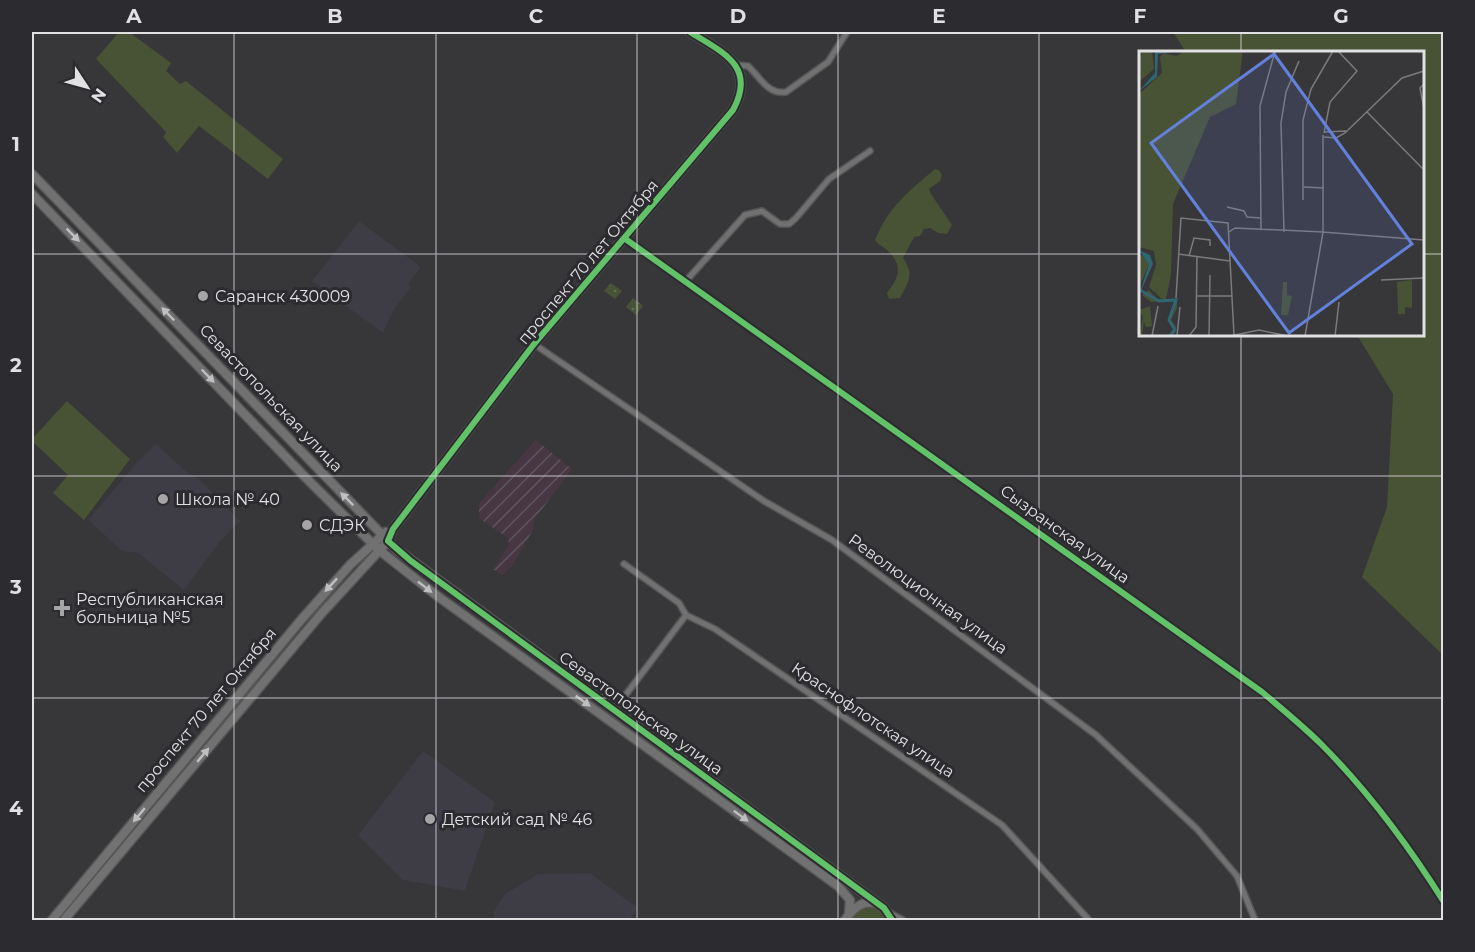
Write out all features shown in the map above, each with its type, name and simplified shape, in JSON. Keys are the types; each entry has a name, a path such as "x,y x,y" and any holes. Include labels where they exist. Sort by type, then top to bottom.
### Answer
{"main road":[{"path":"690,32 721,52 736,65"},
{"name":"проспект 70 лет Октября","path":"64,921 321,614 379,550 385,538 534,344 733,110 740,96 742,84 741,74 736,65"},
{"name":"Севастопольская улица","path":"32,174 385,538 480,611 879,904 890,916"},
{"name":"Севастопольская улица","path":"32,194 308,480 379,550 472,621 838,886 850,900 847,917"},
{"name":"проспект 70 лет Октября","path":"52,921 324,593 372,543 385,538"},
{"path":"472,621 480,611"},
{"path":"499,640 506,630"},
{"path":"263,666 274,671"},
{"path":"608,719 615,710"},
{"path":"211,727 220,734"},
{"path":"157,794 165,800"},
{"path":"83,883 90,889"},
{"path":"74,893 82,899"},
{"path":"847,917 862,904 867,902 879,904"}],"street":[{"path":"736,65 748,66 769,89 778,93 786,92 828,62 847,32"},
{"path":"685,282 745,215 762,211 780,224 789,224 829,179 870,151"},
{"name":"Сызранская улица","path":"624,238 1262,692 1321,744 1361,789 1420,863 1443,902"},
{"name":"Революционная улица","path":"534,344 764,501 832,540 1096,735 1204,837 1237,876 1255,921"},
{"name":"Краснофлотская улица","path":"624,564 679,603 686,615 715,629 1002,825 1089,921"},
{"path":"615,710 686,615"},
{"path":"890,916 903,921"}],"shaded area":[{"path":"359,221 421,267 408,284 411,287 393,311 383,333 312,281"},
{"path":"536,440 572,469 534,520 534,528 512,566 502,575 493,569 509,545 508,538 479,518 479,503"},
{"name":"Школа № 40","path":"156,444 189,474 199,479 240,521 222,539 184,590 138,553 122,551 88,520 133,467"},
{"name":"Детский сад № 46","path":"423,751 495,802 465,891 403,880 358,835"},
{"path":"590,873 638,908 629,920 494,920 494,911 505,894 538,874"}],"green space":[{"path":"119,32 129,32 171,63 166,71 180,84 186,81 283,159 268,179 199,126 177,153 163,137 166,132 96,59"},
{"path":"1173,32 1443,32 1443,655 1362,577 1387,507 1393,394 1358,336 1424,336 1424,51 1185,51"},
{"path":"935,169 939,170 942,175 940,181 929,189 952,225 947,234 938,233 930,228 924,229 920,236 914,237 903,258 909,269 908,283 900,298 889,299 887,293 898,274 897,264 890,253 875,240 893,209"},
{"path":"611,283 622,291 615,299 604,291"},
{"path":"633,298 643,306 636,315 626,307"},
{"path":"67,401 130,459 84,520 53,493 68,475 32,441"},
{"path":"869,906 880,910 886,920 851,920 862,907"}],"cycle path":[{"path":"690,32 724,54 738,71 741,82 733,110 534,344 393,529 388,541 411,561 884,908 892,920"},
{"path":"624,238 1262,692 1338,761 1402,840 1444,902"}],"place":[{"name":"Саранск 430009","path":"203,296"},
{"name":"Школа № 40","path":"163,499"},
{"name":"СДЭК","path":"307,525"},
{"name":"Республиканская больница №5","path":"62,608"},
{"name":"Детский сад № 46","path":"430,819"}]}
